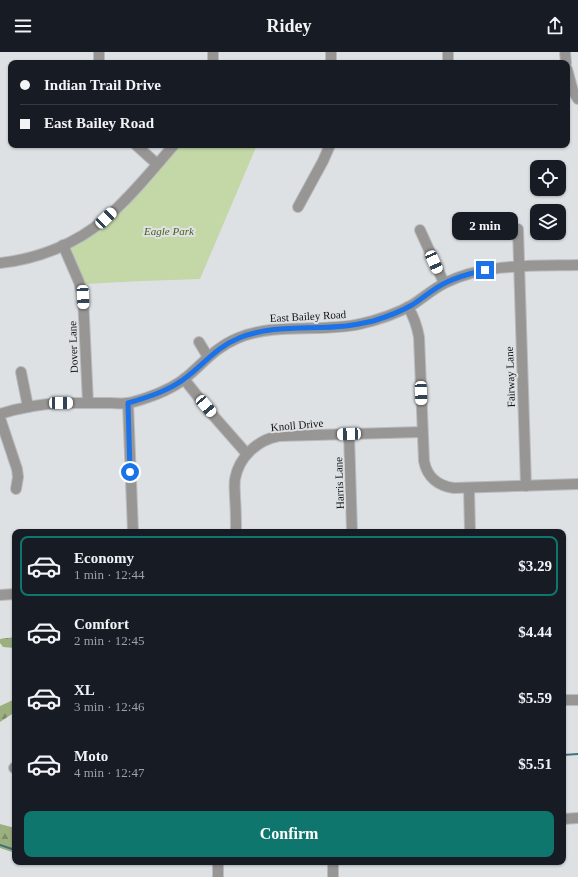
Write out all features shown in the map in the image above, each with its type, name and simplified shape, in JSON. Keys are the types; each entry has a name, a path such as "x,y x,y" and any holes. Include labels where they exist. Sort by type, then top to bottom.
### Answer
{"street":[{"path":"570,80 573,91 578,98"},
{"path":"139,148 157,164"},
{"path":"0,263 19,260 48,252 78,238 106,218 127,198 171,148"},
{"path":"298,207 329,148"},
{"name":"Fairway Lane","path":"518,229 526,486"},
{"path":"420,230 444,283"},
{"name":"Dover Lane","path":"63,245 79,282 83,297 88,403"},
{"name":"East Bailey Road","path":"0,414 28,407 61,403 128,403 166,390 184,379 208,357 237,338 263,331 342,327 375,321 401,311 444,283 477,272 518,267 578,265"},
{"path":"408,307 414,318 419,337 424,461 425,466 432,478 439,484 454,488 578,484"},
{"path":"199,342 208,357"},
{"path":"21,372 28,407"},
{"path":"184,379 247,454 240,465 235,480 236,529"},
{"path":"128,403 133,529"},
{"path":"0,418 17,469 18,477 16,490"},
{"name":"Knoll Drive","path":"247,454 257,445 274,437 422,432"},
{"name":"Harris Lane","path":"349,434 352,529"},
{"path":"469,488 470,529"},
{"path":"0,595 12,594"},
{"path":"566,700 578,700"},
{"path":"566,818 578,818"},
{"path":"218,865 218,877"},
{"path":"333,865 333,877"}],"green space":[{"name":"Eagle Park","path":"177,148 256,148 200,279 85,284 70,249 102,229 125,209"},
{"path":"12,637 12,648 3,647 0,643 0,639"},
{"path":"12,700 12,714 0,722 0,706"},
{"path":"0,824 12,827 12,852 0,848"}],"waterway":[{"path":"566,755 578,754"},
{"path":"0,845 12,849"}],"route":[{"path":"130,472 128,403 157,394 179,383 189,376 217,350 237,338 263,331 347,326 375,321 401,311 444,283 485,270"}]}
